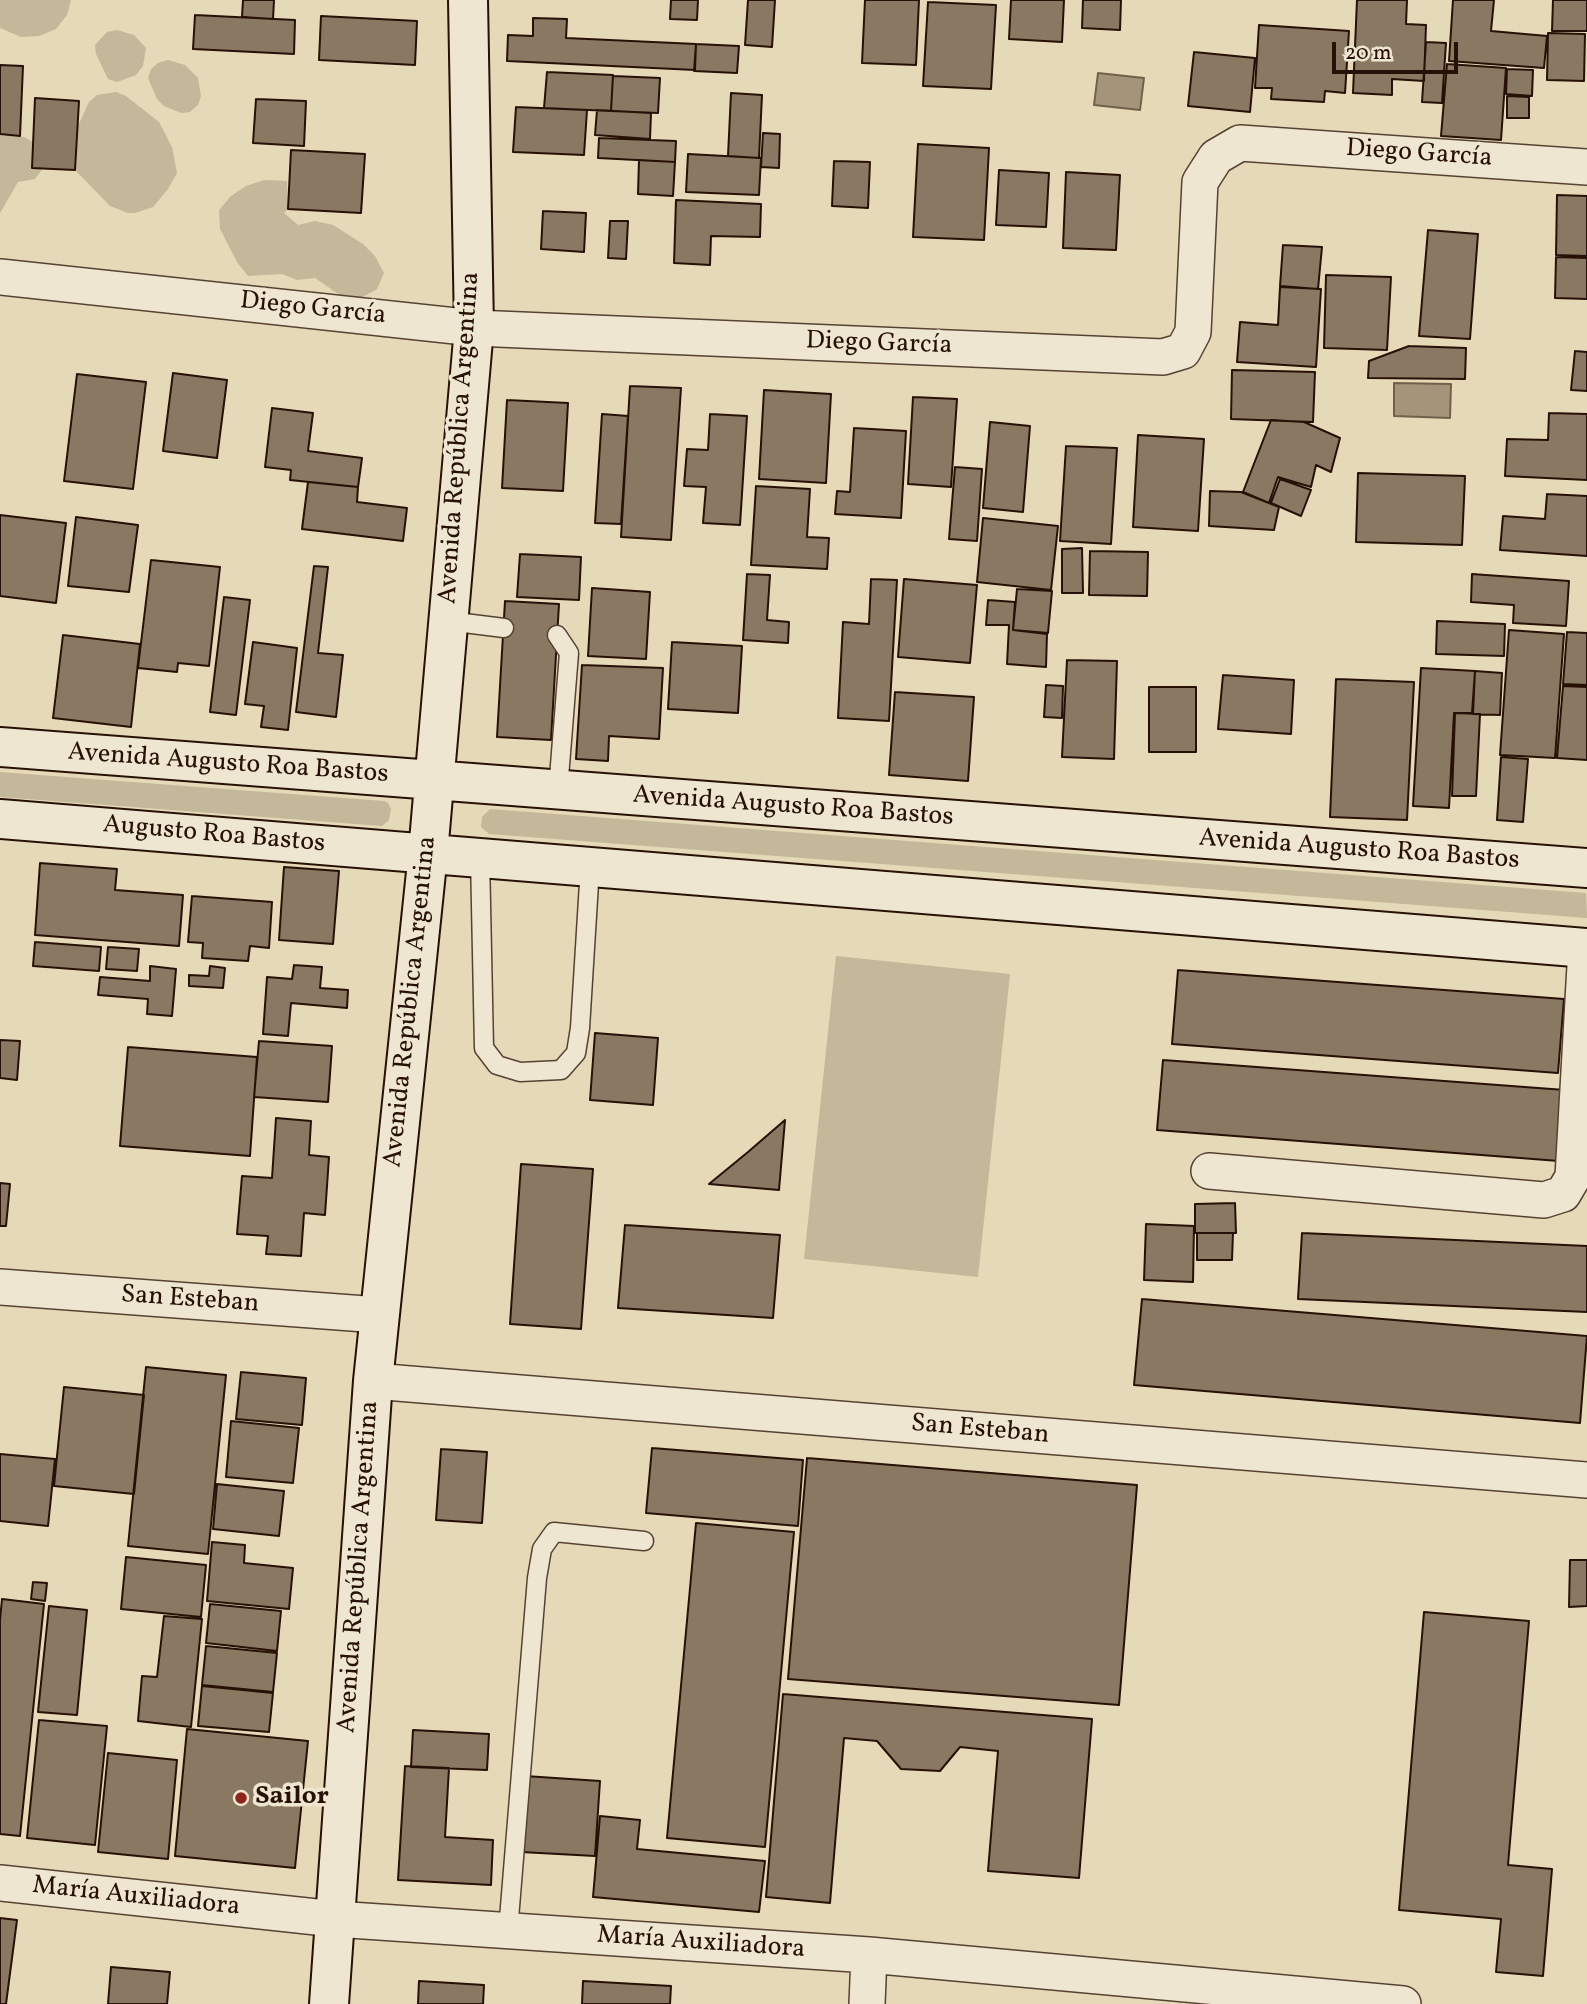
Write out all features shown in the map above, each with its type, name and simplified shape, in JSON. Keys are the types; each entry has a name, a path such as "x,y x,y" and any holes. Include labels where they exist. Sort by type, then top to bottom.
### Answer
{"main road":[{"name":"Avenida República Argentina","path":"329,2004 373,1381 428,853 474,328 468,0"},
{"name":"Avenida Augusto Roa Bastos","path":"0,747 1587,868"},
{"name":"Augusto Roa Bastos","path":"0,819 428,853"},
{"path":"428,853 1586,948"}],"street":[{"name":"Diego García","path":"0,277 474,328 1163,357 1183,351 1193,332 1200,182 1216,157 1240,143 1587,167"},
{"path":"1209,1171 1544,1200 1563,1194 1573,1177 1586,948"},
{"name":"San Esteban","path":"0,1287 379,1315"},
{"name":"San Esteban","path":"373,1381 1587,1480"},
{"name":"María Auxiliadora","path":"0,1883 335,1919 869,1955 1403,2004"},
{"path":"867,2004 869,1955"}],"lane":[{"path":"448,621 504,628"},
{"path":"557,635 569,653 558,790"},
{"path":"480,857 484,1048 497,1065 520,1072 561,1070 576,1053 580,1028 590,867"},
{"path":"508,1931 537,1578 542,1549 554,1532 644,1541"}],"shaded area":[{"path":"0,0 71,0 67,15 56,29 39,36 21,37 0,28"},
{"path":"117,30 134,35 146,48 143,66 136,75 117,82 108,79 96,54 95,45 107,32"},
{"path":"168,60 185,65 198,78 201,96 198,105 190,112 181,113 164,106 157,99 148,78 151,69"},
{"path":"1098,73 1144,78 1140,110 1094,105"},
{"path":"116,92 126,96 159,122 172,147 177,173 153,207 135,213 110,206 75,170 70,143 89,102 97,95"},
{"path":"0,135 24,137 40,146 46,164 35,179 18,182 0,213"},
{"path":"264,180 287,181 288,209 284,213 298,225 315,221 333,225 363,244 375,256 384,273 377,289 361,298 344,298 315,278 297,280 282,274 248,276 237,262 220,229 219,210 231,196 246,186"},
{"path":"1394,383 1451,384 1450,418 1394,416"},
{"path":"0,772 384,801 391,809 389,820 382,826 0,797"},
{"path":"490,809 1586,893 1587,918 489,834 481,827 482,817"},
{"path":"836,956 1010,974 978,1277 804,1259"}],"building":[{"path":"243,0 274,0 273,19 242,17"},
{"path":"671,0 698,0 697,20 670,19"},
{"path":"748,0 775,0 772,47 745,45"},
{"path":"865,0 919,0 916,65 862,63"},
{"path":"1011,0 1064,0 1062,42 1009,39"},
{"path":"1083,0 1121,0 1120,30 1082,28"},
{"path":"1357,0 1407,0 1406,24 1426,25 1424,81 1392,79 1392,95 1353,93"},
{"path":"1453,0 1494,0 1491,31 1547,36 1544,68 1449,61"},
{"path":"1553,0 1587,0 1587,31 1552,31"},
{"path":"928,2 996,5 991,89 923,86"},
{"path":"195,15 295,20 294,54 193,49"},
{"path":"321,16 417,21 415,65 319,60"},
{"path":"533,18 567,19 566,38 696,44 695,70 507,61 508,35 533,36"},
{"path":"1259,25 1349,31 1345,93 1325,91 1324,102 1271,99 1272,88 1255,88"},
{"path":"1548,33 1585,34 1584,81 1547,80"},
{"path":"1426,42 1446,43 1442,103 1422,102"},
{"path":"696,44 739,46 737,73 694,71"},
{"path":"1194,52 1255,58 1250,112 1188,106"},
{"path":"1447,64 1506,68 1501,140 1441,136"},
{"path":"0,65 23,66 20,136 0,134"},
{"path":"1507,69 1533,70 1532,96 1506,94"},
{"path":"547,72 613,75 611,111 544,108"},
{"path":"613,76 660,78 658,113 611,111"},
{"path":"731,93 762,95 759,158 728,156"},
{"path":"1507,96 1529,97 1529,118 1507,118"},
{"path":"35,98 79,101 75,170 32,168"},
{"path":"256,99 306,101 304,146 253,143"},
{"path":"516,107 587,110 584,155 513,152"},
{"path":"597,110 651,113 650,139 595,135"},
{"path":"763,133 780,134 779,168 761,167"},
{"path":"599,138 676,141 675,162 598,158"},
{"path":"918,144 989,148 984,240 913,237"},
{"path":"291,150 365,154 361,213 288,209"},
{"path":"688,154 761,158 759,195 686,192"},
{"path":"639,160 675,162 673,196 638,194"},
{"path":"834,161 870,162 868,208 832,206"},
{"path":"999,170 1049,173 1046,227 996,225"},
{"path":"1066,172 1120,175 1116,250 1063,248"},
{"path":"1557,195 1587,196 1587,256 1556,255"},
{"path":"676,200 761,204 760,237 711,236 710,265 674,263"},
{"path":"543,211 586,213 584,252 541,249"},
{"path":"610,221 628,221 626,259 608,258"},
{"path":"1428,230 1478,234 1470,339 1419,336"},
{"path":"1283,245 1322,247 1318,289 1280,286"},
{"path":"1556,257 1587,258 1587,299 1555,298"},
{"path":"1326,275 1391,277 1387,350 1324,348"},
{"path":"1280,287 1321,289 1316,367 1237,362 1240,322 1278,325"},
{"path":"1409,346 1466,348 1465,379 1368,378 1369,361"},
{"path":"1575,351 1587,352 1587,391 1571,390"},
{"path":"1232,370 1315,372 1313,422 1231,419"},
{"path":"173,373 227,380 217,458 163,451"},
{"path":"77,374 146,382 133,489 64,481"},
{"path":"630,386 681,388 671,540 621,537"},
{"path":"764,390 831,394 826,483 759,479"},
{"path":"913,397 957,399 951,487 908,484"},
{"path":"507,400 568,403 563,491 502,488"},
{"path":"272,408 313,413 308,451 362,458 358,487 290,480 291,470 265,467"},
{"path":"1549,413 1587,414 1587,480 1505,476 1507,439 1548,440"},
{"path":"602,414 628,416 621,524 595,523"},
{"path":"710,414 747,416 740,525 703,523 706,487 684,486 687,449 708,450"},
{"path":"1271,420 1304,422 1340,438 1331,472 1316,465 1311,487 1278,477 1269,503 1243,492"},
{"path":"990,422 1030,426 1023,512 983,508"},
{"path":"854,428 906,431 901,518 835,514 837,491 850,492"},
{"path":"1138,435 1204,439 1198,531 1133,527"},
{"path":"1066,446 1117,448 1111,544 1060,541"},
{"path":"955,467 982,469 977,541 949,539"},
{"path":"1358,473 1465,476 1462,545 1356,542"},
{"path":"1280,479 1311,490 1301,516 1271,503"},
{"path":"308,482 358,487 357,502 407,508 403,541 302,529"},
{"path":"756,486 810,489 807,537 829,538 827,569 751,565"},
{"path":"1210,491 1241,492 1279,507 1274,530 1209,526"},
{"path":"1547,494 1587,496 1587,556 1500,550 1503,516 1545,519"},
{"path":"0,515 66,523 56,603 0,596"},
{"path":"76,517 138,525 129,592 68,586"},
{"path":"983,518 1058,526 1051,590 977,582"},
{"path":"1082,548 1083,593 1062,593 1062,549"},
{"path":"1090,551 1148,552 1147,596 1089,595"},
{"path":"520,554 581,557 579,600 517,597"},
{"path":"151,560 220,567 209,666 178,663 177,672 138,668"},
{"path":"314,566 328,567 318,653 343,655 336,717 296,712"},
{"path":"747,574 770,575 767,620 789,622 788,643 743,640"},
{"path":"1472,574 1569,581 1566,626 1513,623 1514,605 1471,602"},
{"path":"871,579 897,580 889,721 838,718 843,622 869,624"},
{"path":"904,579 977,585 970,663 898,657"},
{"path":"592,588 650,592 646,659 588,656"},
{"path":"1017,589 1052,591 1048,633 1013,630"},
{"path":"224,597 250,600 236,715 210,712"},
{"path":"988,600 1015,602 1013,630 1047,634 1046,667 1007,664 1009,625 986,625"},
{"path":"505,601 559,604 551,740 497,737"},
{"path":"1437,621 1505,624 1504,656 1436,654"},
{"path":"1509,630 1564,634 1555,758 1500,755"},
{"path":"1567,632 1587,633 1587,685 1563,684"},
{"path":"63,635 140,644 131,727 53,718"},
{"path":"253,642 297,648 288,730 261,727 264,706 245,704"},
{"path":"672,642 742,646 738,713 668,709"},
{"path":"1067,660 1117,661 1114,759 1062,757"},
{"path":"582,665 663,668 659,739 609,736 608,761 576,759"},
{"path":"1421,668 1475,671 1472,713 1454,713 1449,808 1413,806"},
{"path":"1475,671 1502,673 1500,715 1473,714"},
{"path":"1223,675 1294,680 1291,734 1218,729"},
{"path":"1336,679 1414,682 1407,820 1330,817"},
{"path":"1046,685 1063,686 1062,718 1044,717"},
{"path":"1563,686 1587,687 1587,760 1557,758"},
{"path":"1149,687 1196,687 1196,752 1149,752"},
{"path":"895,692 974,697 968,781 889,775"},
{"path":"1455,713 1480,714 1476,796 1452,796"},
{"path":"1501,757 1528,759 1523,822 1497,820"},
{"path":"40,863 117,869 115,890 183,895 179,946 35,935"},
{"path":"284,867 339,871 333,944 279,940"},
{"path":"192,896 272,902 269,948 250,946 248,961 202,958 203,943 188,942"},
{"path":"35,942 101,947 99,971 33,966"},
{"path":"108,947 139,949 137,971 106,969"},
{"path":"294,965 322,967 320,988 348,990 347,1008 291,1003 288,1036 263,1034 267,977 292,979"},
{"path":"150,966 176,969 172,1016 147,1014 148,999 98,995 100,977 150,981"},
{"path":"210,966 225,968 223,988 189,986 189,975 209,976"},
{"path":"1178,970 1564,999 1558,1073 1172,1044"},
{"path":"595,1033 658,1038 653,1105 590,1100"},
{"path":"0,1040 20,1041 17,1080 0,1078"},
{"path":"259,1041 332,1046 328,1102 254,1097"},
{"path":"128,1047 257,1057 250,1156 120,1146"},
{"path":"1163,1060 1565,1090 1559,1161 1157,1130"},
{"path":"276,1118 311,1121 309,1155 329,1157 325,1215 304,1213 301,1256 266,1254 268,1236 237,1234 242,1176 272,1178"},
{"path":"785,1120 779,1190 709,1184 748,1152"},
{"path":"521,1164 593,1169 581,1329 510,1324"},
{"path":"0,1183 10,1184 6,1226 0,1226"},
{"path":"1235,1203 1236,1233 1195,1233 1195,1204"},
{"path":"1146,1224 1194,1226 1193,1282 1144,1280"},
{"path":"625,1225 780,1235 773,1318 618,1308"},
{"path":"1197,1233 1233,1233 1232,1260 1197,1260"},
{"path":"1302,1233 1587,1246 1587,1312 1298,1299"},
{"path":"1142,1299 1587,1336 1580,1423 1134,1385"},
{"path":"146,1367 226,1375 208,1554 128,1546"},
{"path":"241,1372 306,1378 302,1425 236,1419"},
{"path":"64,1387 144,1395 134,1494 54,1486"},
{"path":"231,1421 299,1428 293,1483 226,1477"},
{"path":"652,1448 803,1460 798,1526 646,1513"},
{"path":"441,1449 487,1452 482,1523 436,1520"},
{"path":"0,1454 55,1459 48,1526 0,1521"},
{"path":"807,1458 1137,1485 1119,1705 788,1679"},
{"path":"217,1484 284,1491 279,1536 213,1529"},
{"path":"696,1523 794,1532 765,1847 667,1838"},
{"path":"212,1542 245,1545 244,1563 293,1568 289,1609 207,1601"},
{"path":"126,1557 206,1565 201,1617 121,1609"},
{"path":"1570,1560 1587,1560 1587,1606 1569,1607"},
{"path":"33,1582 47,1583 45,1601 31,1599"},
{"path":"2,1599 44,1604 20,1836 0,1834"},
{"path":"210,1604 281,1611 277,1651 206,1643"},
{"path":"49,1606 87,1610 77,1715 38,1712"},
{"path":"1424,1612 1529,1621 1508,1865 1552,1869 1543,1976 1496,1972 1501,1919 1399,1910"},
{"path":"164,1616 202,1619 191,1727 138,1721 142,1676 157,1677"},
{"path":"206,1646 277,1653 273,1692 202,1685"},
{"path":"202,1686 273,1693 269,1732 198,1726"},
{"path":"783,1694 1092,1719 1079,1878 988,1871 998,1751 960,1747 940,1771 901,1769 877,1741 844,1738 830,1903 766,1897"},
{"path":"39,1720 107,1726 95,1845 27,1838"},
{"name":"Sailor","path":"187,1729 308,1741 295,1868 175,1856"},
{"path":"413,1730 489,1734 487,1770 411,1767"},
{"path":"108,1753 177,1760 168,1859 98,1852"},
{"path":"405,1766 449,1768 445,1837 493,1840 491,1885 398,1880"},
{"path":"525,1776 600,1781 595,1856 521,1852"},
{"path":"600,1816 640,1820 637,1849 765,1861 759,1912 593,1897"},
{"path":"0,1918 17,1920 6,2004 0,2004"},
{"path":"111,1967 170,1972 167,2004 108,2004"},
{"path":"419,1981 484,1985 483,2004 418,2004"},
{"path":"583,1981 671,1986 670,2004 582,2004"}],"place":[{"name":"Sailor","path":"241,1798"}]}
